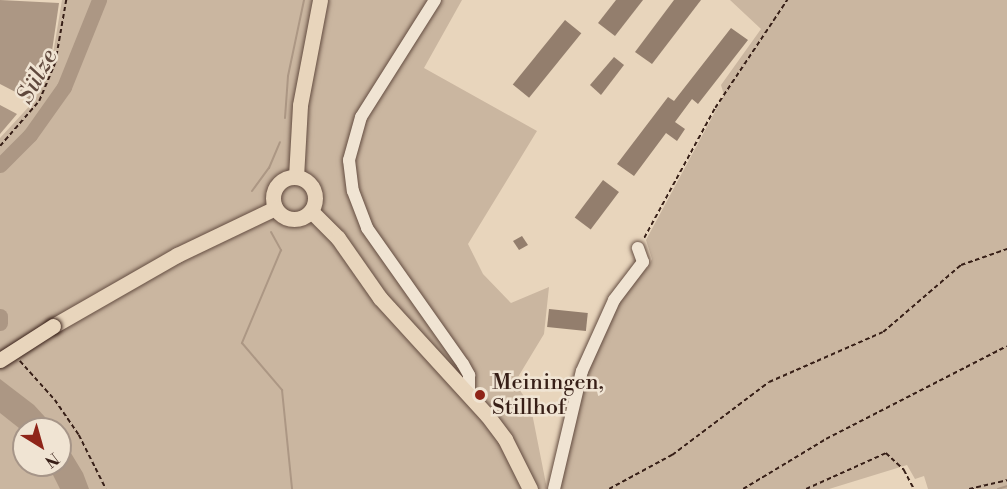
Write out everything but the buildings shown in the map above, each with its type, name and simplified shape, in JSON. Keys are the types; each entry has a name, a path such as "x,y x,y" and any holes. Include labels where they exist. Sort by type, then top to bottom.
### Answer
{"main road":[{"path":"296,177 300,105 320,0"},
{"path":"296,177 313,188 315,201 311,211 291,219 275,208 275,189 285,179 296,177"},
{"path":"0,360 53,326 177,255 275,208"},
{"path":"311,211 338,238 380,298 469,394 505,440 530,489"}],"lane":[{"path":"435,0 361,117 350,160 353,191 367,228 463,364 469,375 469,394"},
{"path":"554,489 582,370 614,300 643,262 638,248"}],"path":[{"path":"0,146 39,101 55,63 66,0"},
{"path":"638,248 715,108 787,0"},
{"path":"609,489 672,455 768,382 883,332 961,265 1007,249"},
{"path":"743,489 826,439 1007,346"},
{"path":"18,359 66,416 93,458 105,489"},
{"path":"806,489 886,453 904,470 914,489"},
{"path":"969,489 1007,480"}],"shaded area":[{"path":"62,0 462,0 424,68 537,131 468,244 483,274 511,303 549,287 544,334 515,382 531,408 547,489 0,489 0,138 35,100 53,54"},
{"path":"730,0 1007,0 1007,489 928,489 924,476 915,479 907,465 829,489 554,489 585,371 616,301 648,267 652,259 646,240 724,95 721,85 761,29"}],"water":[{"path":"0,0 59,3 52,51 31,100 0,84"},
{"path":"0,105 17,114 0,134"},
{"path":"0,379 34,405 45,417 12,417 12,422 0,413"},
{"path":"72,455 89,489 60,489 54,477 72,477"}],"waterway":[{"name":"Sülze","path":"0,165 30,135 64,87 99,0"},
{"path":"285,118 288,76 304,0"},
{"path":"252,191 269,168 280,142"},
{"path":"271,232 281,250 242,343 282,390 292,489"},
{"name":"Sülze","path":"0,316 0,323"},
{"path":"998,489 1007,486"}],"place":[{"name":"Meiningen, Stillhof","path":"480,395"}]}
